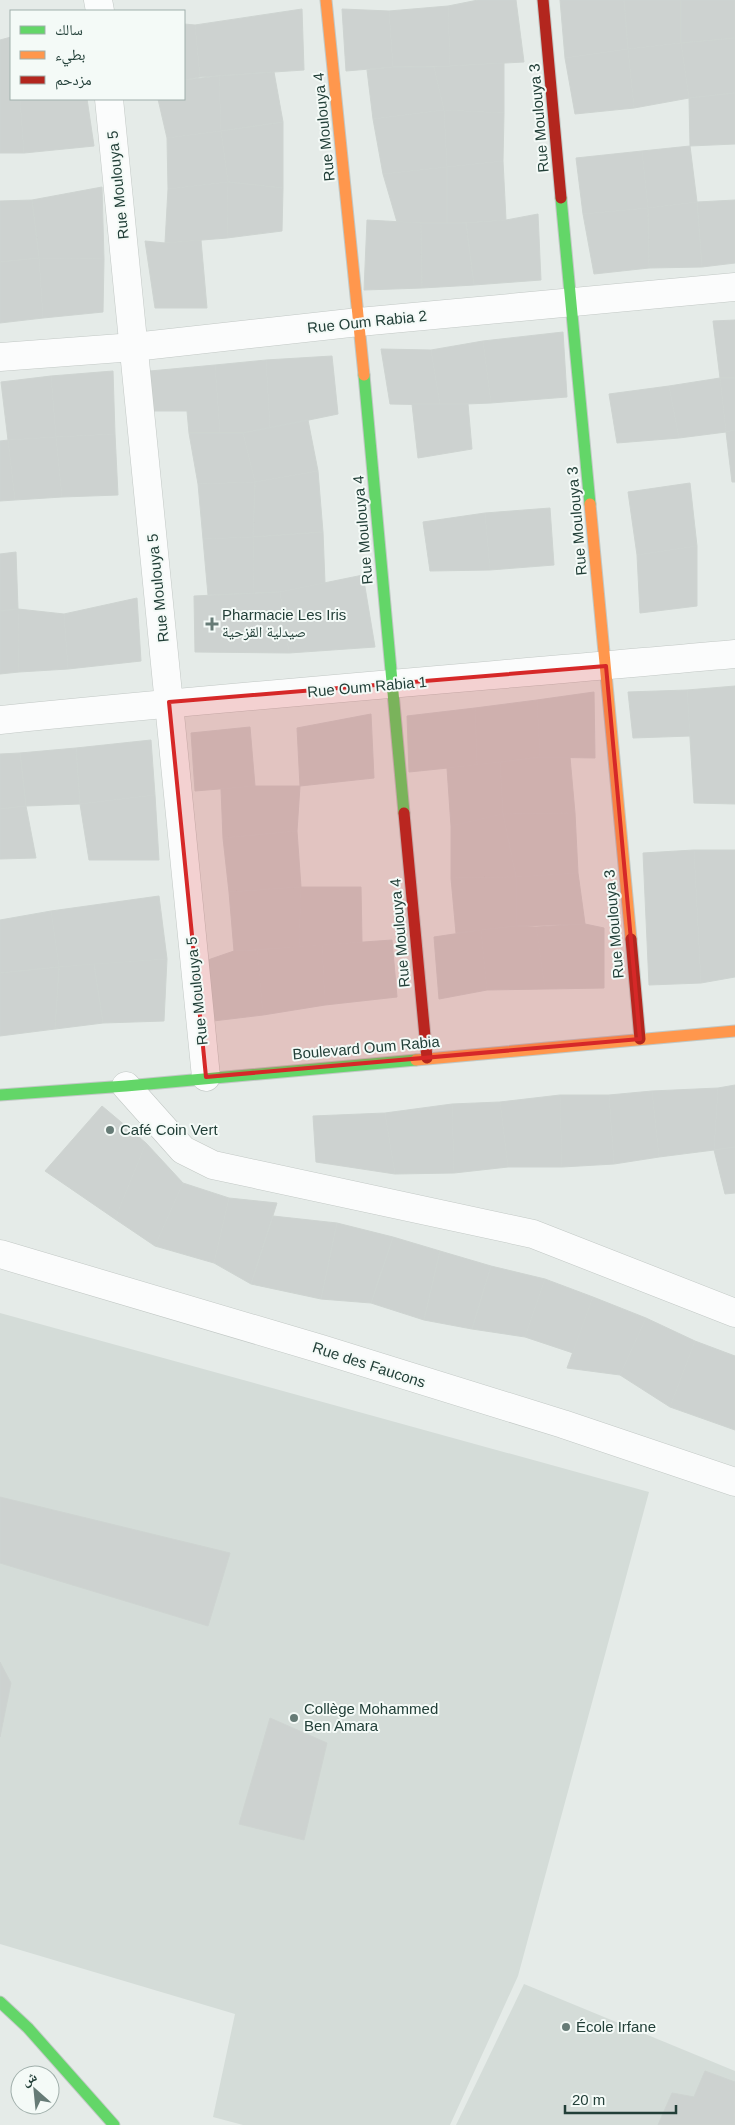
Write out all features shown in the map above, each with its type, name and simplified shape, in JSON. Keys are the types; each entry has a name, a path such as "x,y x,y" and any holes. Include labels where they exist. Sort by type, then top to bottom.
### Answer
{"street":[{"name":"Rue Moulouya 4","path":"326,0 359,322 427,1058"},
{"name":"Rue Moulouya 3","path":"543,0 640,1039"},
{"name":"Rue Moulouya 5","path":"109,100 206,1077"},
{"name":"Rue Oum Rabia 2","path":"0,357 134,347 359,322 735,287"},
{"name":"Rue Oum Rabia 1","path":"0,720 169,702 392,685 735,654"},
{"name":"Boulevard Oum Rabia","path":"0,1095 126,1086 206,1077 735,1031"},
{"path":"126,1086 183,1150 213,1165 533,1234 735,1313"},
{"name":"Rue des Faucons","path":"0,1254 321,1349 554,1421 735,1482"},
{"path":"0,2002 28,2028 114,2125"}],"highlighted area":[{"path":"606,666 640,1039 206,1077 169,702"}],"shaded area":[{"name":"Collège Mohammed Ben Amara","path":"0,1313 649,1492 518,1976 450,2125 243,2125 213,2117 235,2014 0,1944"},
{"name":"École Irfane","path":"524,1984 735,2071 735,2125 456,2125"}],"building":[{"path":"478,0 516,0 524,62 450,66 448,6"},
{"path":"560,0 624,0 628,49 565,58"},
{"path":"624,0 681,0 681,43 628,49"},
{"path":"681,0 735,0 735,38 681,43"},
{"path":"448,6 450,66 393,67 389,11"},
{"path":"302,9 304,70 200,77 195,25"},
{"path":"342,9 389,11 393,67 346,71"},
{"path":"185,24 195,25 200,77 185,80"},
{"path":"10,37 10,100 20,100 24,153 0,153 0,40"},
{"path":"735,38 735,93 689,98 681,43"},
{"path":"681,43 689,98 634,108 628,49"},
{"path":"628,49 634,108 575,114 565,58"},
{"path":"504,63 504,113 444,110 434,67"},
{"path":"393,67 434,67 444,110 373,119 367,70"},
{"path":"274,72 283,122 221,131 219,76"},
{"path":"219,76 221,131 167,138 158,100 185,100 185,80"},
{"path":"735,93 735,144 690,146 689,98"},
{"path":"20,100 87,100 94,146 24,153"},
{"path":"444,110 504,113 503,161 447,167"},
{"path":"444,110 447,167 383,174 373,119"},
{"path":"283,122 283,188 228,182 221,131"},
{"path":"221,131 228,182 168,189 167,138"},
{"path":"690,146 697,202 648,208 642,151"},
{"path":"642,151 648,208 583,214 576,158"},
{"path":"503,161 506,220 447,224 447,167"},
{"path":"447,167 447,224 397,222 383,174"},
{"path":"228,182 283,188 282,231 227,238"},
{"path":"228,182 227,238 165,243 168,189"},
{"path":"102,187 104,259 39,258 32,200"},
{"path":"32,200 39,258 0,262 0,201"},
{"path":"735,200 735,263 702,267 697,202"},
{"path":"697,202 702,267 649,268 648,208"},
{"path":"648,208 649,268 594,274 583,214"},
{"path":"538,214 541,280 474,285 466,223 506,220"},
{"path":"367,220 421,223 422,288 364,290"},
{"path":"421,223 466,223 474,285 422,288"},
{"path":"201,240 207,308 155,308 145,241 165,243"},
{"path":"39,258 104,259 103,312 43,318"},
{"path":"39,258 43,318 0,323 0,262"},
{"path":"735,320 735,378 720,378 713,321"},
{"path":"563,332 567,397 491,403 483,341"},
{"path":"483,341 491,403 440,405 431,350"},
{"path":"381,349 431,350 440,405 390,404"},
{"path":"332,356 338,414 270,428 266,360"},
{"path":"266,360 270,428 243,433 220,433 215,365"},
{"path":"215,365 220,433 189,433 187,411 153,411 150,371"},
{"path":"113,371 115,434 56,437 51,376"},
{"path":"51,376 56,437 8,440 1,382"},
{"path":"720,378 735,378 735,430 726,432"},
{"path":"720,378 726,432 679,438 669,386"},
{"path":"669,386 679,438 617,443 609,394"},
{"path":"412,404 468,404 472,449 418,458"},
{"path":"308,420 318,471 255,482 243,433"},
{"path":"735,430 735,482 732,482 726,432"},
{"path":"189,433 243,433 255,482 198,484"},
{"path":"115,434 118,495 62,497 56,437"},
{"path":"56,437 62,497 15,500 8,440"},
{"path":"8,440 15,500 0,501 0,441"},
{"path":"318,471 323,532 253,537 255,482"},
{"path":"255,482 253,537 203,539 198,484"},
{"path":"690,483 697,546 637,555 628,492"},
{"path":"550,508 554,565 490,570 485,513"},
{"path":"485,513 490,570 430,571 423,522"},
{"path":"323,532 325,583 280,592 254,593 253,537"},
{"path":"253,537 254,593 208,595 203,539"},
{"path":"697,546 697,606 640,613 637,555"},
{"path":"16,552 18,609 0,611 0,554"},
{"path":"363,575 375,647 289,653 280,592"},
{"path":"280,592 289,653 195,652 194,596"},
{"path":"137,598 141,661 68,669 64,614"},
{"path":"18,609 19,672 0,674 0,611"},
{"path":"18,609 64,614 68,669 19,672"},
{"path":"735,686 735,804 694,803 687,690"},
{"path":"687,690 690,736 633,738 628,692"},
{"path":"594,692 595,758 540,757 537,700"},
{"path":"537,700 540,757 477,765 475,708"},
{"path":"475,708 477,765 409,772 407,716"},
{"path":"371,714 374,778 300,786 297,728"},
{"path":"250,727 255,786 195,791 191,733"},
{"path":"151,740 155,795 80,804 76,748"},
{"path":"76,748 80,804 26,806 20,753"},
{"path":"20,753 26,806 0,809 0,754"},
{"path":"540,757 570,757 575,813 503,814 500,762"},
{"path":"500,762 503,814 451,826 447,768"},
{"path":"255,786 300,786 297,831 223,838 221,789"},
{"path":"155,795 159,860 89,860 80,804"},
{"path":"26,806 36,858 0,859 0,809"},
{"path":"575,813 578,873 516,877 503,814"},
{"path":"503,814 516,877 451,878 451,826"},
{"path":"297,831 301,887 229,892 223,838"},
{"path":"694,850 701,983 649,985 643,853"},
{"path":"694,850 735,850 735,977 701,983"},
{"path":"578,873 585,924 516,926 516,877"},
{"path":"516,877 516,926 456,933 451,878"},
{"path":"301,887 299,947 234,951 229,892"},
{"path":"301,887 361,887 362,942 299,947"},
{"path":"159,896 167,959 59,967 51,911"},
{"path":"51,911 59,967 0,973 0,920"},
{"path":"585,924 604,928 604,988 545,989 536,927"},
{"path":"516,926 536,927 545,989 487,990 481,930"},
{"path":"481,930 487,990 439,999 434,937"},
{"path":"392,940 397,997 325,1005 322,945"},
{"path":"322,945 325,1005 263,1015 257,950"},
{"path":"257,950 263,1015 205,1022 202,962 234,951"},
{"path":"167,959 164,1021 103,1023 94,964"},
{"path":"94,964 103,1023 55,1029 59,967"},
{"path":"59,967 55,1029 0,1036 0,973"},
{"path":"735,1085 735,1147 714,1150 718,1088"},
{"path":"718,1088 714,1150 659,1157 652,1091"},
{"path":"652,1091 659,1157 614,1164 609,1095"},
{"path":"560,1095 562,1167 508,1167 500,1102"},
{"path":"560,1095 609,1095 614,1164 562,1167"},
{"path":"500,1102 508,1167 454,1173 452,1104"},
{"path":"452,1104 454,1173 395,1174 385,1113"},
{"path":"102,1106 146,1143 115,1219 45,1171"},
{"path":"385,1113 395,1174 316,1162 313,1116"},
{"path":"146,1143 183,1183 155,1246 115,1219"},
{"path":"735,1147 735,1193 725,1194 714,1150"},
{"path":"183,1183 229,1198 214,1263 155,1246"},
{"path":"229,1198 277,1203 251,1284 214,1263"},
{"path":"273,1216 337,1223 321,1299 251,1284"},
{"path":"337,1223 393,1237 371,1303 321,1299"},
{"path":"393,1237 440,1251 424,1320 371,1303"},
{"path":"440,1251 491,1266 472,1329 424,1320"},
{"path":"491,1266 545,1279 525,1337 472,1329"},
{"path":"545,1279 593,1297 573,1353 525,1337"},
{"path":"593,1297 646,1318 620,1375 567,1368"},
{"path":"646,1318 695,1341 670,1407 620,1375"},
{"path":"695,1341 735,1356 735,1430 670,1407"},
{"path":"0,1497 230,1553 208,1626 0,1563"},
{"path":"0,1662 11,1683 0,1737"},
{"path":"270,1718 327,1743 304,1840 239,1824"},
{"path":"705,2071 735,2082 735,2125 658,2125 672,2093 694,2097"}],"traffic: fast":[{"path":"561,198 590,504"},
{"path":"364,375 404,813"},
{"path":"0,1095 126,1086 416,1060"},
{"path":"0,2002 28,2028 114,2125"}],"traffic: slow":[{"path":"326,0 364,375"},
{"path":"590,504 631,939"},
{"path":"416,1060 735,1031"}],"traffic: jam":[{"path":"543,0 561,198"},
{"path":"404,813 427,1058"},
{"path":"631,939 640,1039"}],"place":[{"name":"Pharmacie Les Iris صيدلية القزحية","path":"212,624"},
{"name":"Café Coin Vert","path":"110,1130"},
{"name":"Collège Mohammed Ben Amara","path":"294,1718"},
{"name":"École Irfane","path":"566,2027"}]}
